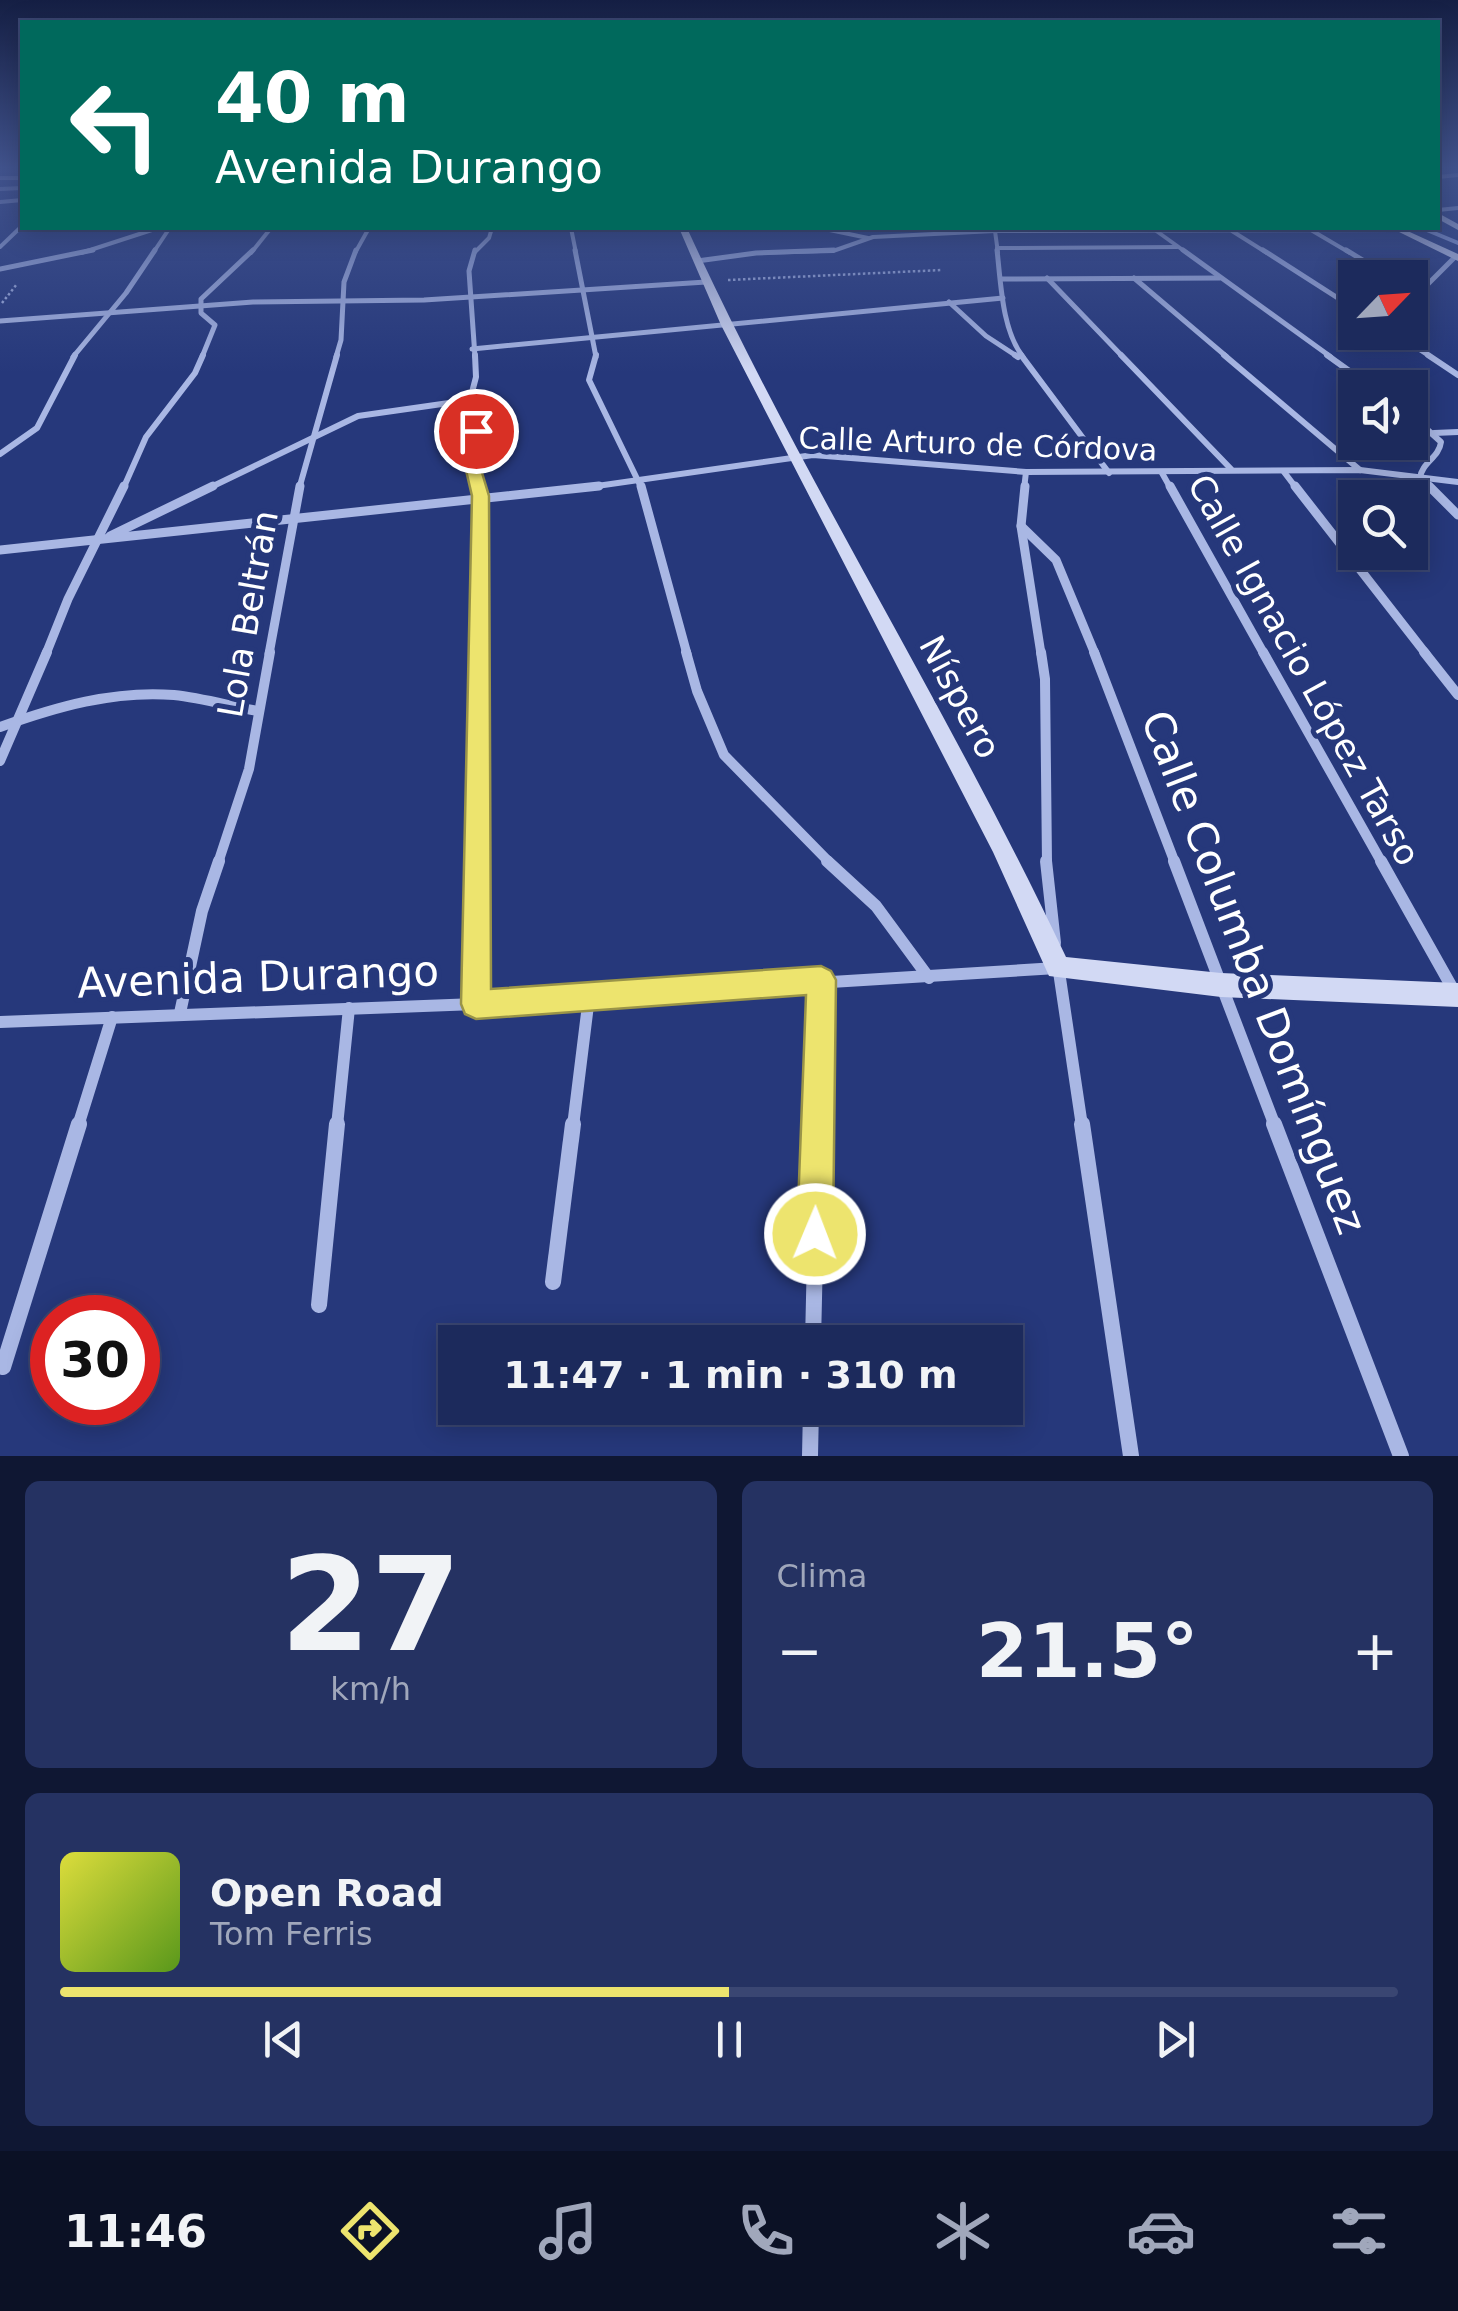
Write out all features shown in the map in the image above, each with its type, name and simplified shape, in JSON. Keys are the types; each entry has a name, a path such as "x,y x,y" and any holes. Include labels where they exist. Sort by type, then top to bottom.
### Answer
{"street":[{"path":"0,269 101,249 134,237"},
{"path":"0,454 37,428 72,358 111,313 164,237"},
{"path":"0,761 21,719 68,599 100,540 146,437 194,373 202,349 213,336 216,326 201,313 202,299 241,264 264,237"},
{"name":"Lola Beltrán","path":"180,1013 202,911 249,769 293,518 311,436 341,340 342,302 349,267 365,237"},
{"path":"476,1004 480,496 472,466 476,431 470,400 476,377 471,298 472,258 489,237"},
{"path":"572,237 597,360 589,380 640,482 698,691 724,755 795,831 876,906 930,978"},
{"name":"Níspero","path":"687,237 726,325 1004,850 1058,968"},
{"path":"865,237 870,238"},
{"path":"697,261 756,252 832,250 884,237"},
{"path":"994,237 1004,298 1021,358"},
{"path":"1165,237 1348,370"},
{"path":"1242,237 1338,297"},
{"path":"1322,237 1362,260"},
{"path":"1414,237 1457,258 1428,285"},
{"path":"997,248 1178,247"},
{"path":"1048,278 1231,469"},
{"path":"1134,278 1360,470"},
{"path":"1002,279 1220,278"},
{"path":"0,321 202,306 471,298 706,282"},
{"path":"472,348 726,325 789,315 1004,298"},
{"path":"949,302 986,336 1021,358 1109,473"},
{"path":"1420,350 1458,375"},
{"path":"100,540 358,416 470,400"},
{"path":"1428,428 1441,442 1440,450 1421,469 1420,478 1458,515"},
{"path":"1434,433 1458,432"},
{"name":"Calle Arturo de Córdova","path":"0,550 640,482 797,459 845,457 1026,472 1360,470 1458,482"},
{"path":"1026,472 1022,526 1044,678 1046,857 1058,968 1131,1456"},
{"path":"1284,472 1458,695"},
{"name":"Calle Ignacio López Tarso","path":"1162,473 1457,996"},
{"name":"Calle Columba Domínguez","path":"1022,526 1056,560 1069,586 1401,1456"},
{"path":"0,726 112,696 142,694 176,695 258,711"},
{"path":"1058,968 1221,984 1457,996"},
{"name":"Avenida Durango","path":"0,1022 476,1004 1058,968"},
{"path":"812,1325 821,980"},
{"path":"553,1282 588,997"},
{"path":"320,1305 349,1008"},
{"path":"3,1367 112,1017"},
{"path":"810,1456 811,1425"}],"path":[{"path":"706,282 942,270"}],"waterway":[{"path":"1443,237 1458,243"}],"route":[{"path":"476,431 472,466 480,496 476,1004 821,980 815,1234"}]}
